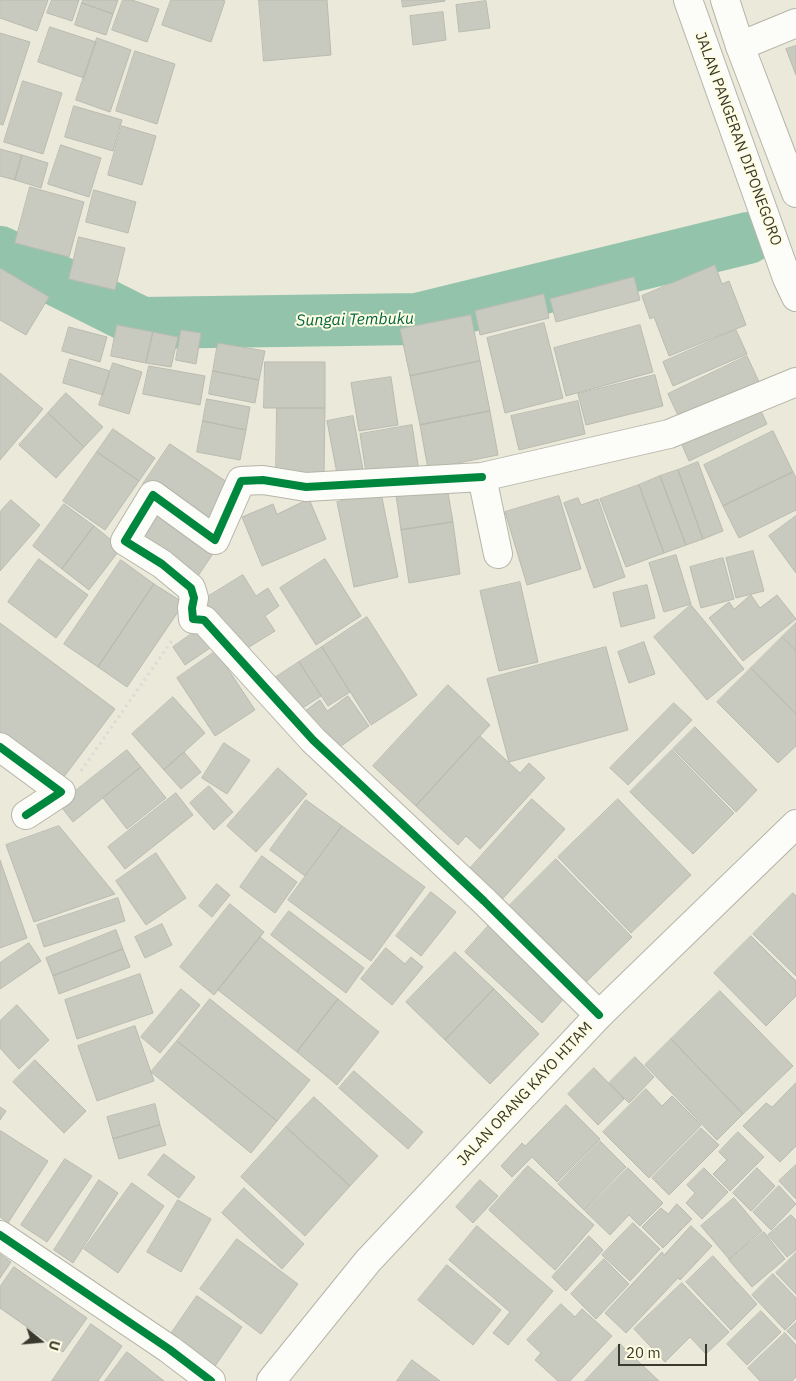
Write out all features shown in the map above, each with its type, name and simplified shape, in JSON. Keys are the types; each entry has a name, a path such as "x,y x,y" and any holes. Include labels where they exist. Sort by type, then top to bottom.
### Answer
{"street":[{"name":"JALAN PANGERAN DIPONEGORO","path":"688,0 791,288"},
{"path":"725,0 740,46 796,193"},
{"path":"740,46 796,23"},
{"path":"599,1015 484,901 313,740 204,620 192,619 194,598 191,588 162,564 126,541 153,495 214,540 241,481 263,480 306,487 482,477 669,434 796,382"},
{"path":"482,477 498,554"},
{"path":"0,747 62,792 26,815"},
{"name":"JALAN ORANG KAYO HITAM","path":"271,1381 368,1261 599,1015 796,824"},
{"path":"0,1235 169,1349 210,1381"}],"path":[{"path":"62,792 86,766 180,628 192,619"}],"building":[{"path":"0,0 48,0 37,31 0,18"},
{"path":"52,0 79,0 72,21 47,13"},
{"path":"83,0 118,0 113,14 82,3"},
{"path":"123,0 132,0 159,9 147,42 112,30"},
{"path":"171,0 225,1 211,42 162,25"},
{"path":"259,0 327,0 331,55 264,61"},
{"path":"402,0 445,0 445,1 403,7"},
{"path":"486,1 490,28 459,32 456,5"},
{"path":"82,3 113,14 106,35 75,25"},
{"path":"443,12 446,40 413,45 410,16"},
{"path":"50,27 96,42 84,78 38,62"},
{"path":"0,33 30,42 3,125 0,124"},
{"path":"97,38 131,50 110,112 76,100"},
{"path":"796,46 796,75 786,49"},
{"path":"135,51 175,64 157,124 116,111"},
{"path":"23,81 62,93 43,154 4,142"},
{"path":"74,106 122,120 113,151 65,137"},
{"path":"122,126 156,136 142,185 108,175"},
{"path":"61,145 101,158 89,197 48,184"},
{"path":"0,149 22,155 15,180 0,176"},
{"path":"22,155 48,163 41,188 15,180"},
{"path":"30,187 84,202 69,257 15,243"},
{"path":"94,190 136,202 128,233 86,222"},
{"path":"79,237 125,248 115,290 69,279"},
{"path":"715,265 722,284 729,281 746,325 669,356 654,317 650,319 642,296"},
{"path":"0,268 49,297 26,335 0,320"},
{"path":"634,277 640,300 556,322 550,299"},
{"path":"544,294 549,318 480,335 475,311"},
{"path":"471,315 480,361 410,376 400,329"},
{"path":"544,323 563,398 505,413 487,338"},
{"path":"117,325 153,332 146,363 111,356"},
{"path":"640,325 653,372 566,396 554,348"},
{"path":"69,327 107,337 100,362 62,351"},
{"path":"181,330 201,333 196,364 176,360"},
{"path":"736,330 747,354 673,386 663,362"},
{"path":"153,332 178,337 171,367 146,363"},
{"path":"218,343 265,351 259,380 213,371"},
{"path":"747,356 761,386 682,424 668,394"},
{"path":"70,359 110,371 103,395 63,383"},
{"path":"480,361 490,411 420,425 410,376"},
{"path":"265,362 325,362 325,408 264,408"},
{"path":"113,363 142,372 129,414 99,405"},
{"path":"149,366 205,376 200,405 143,394"},
{"path":"213,371 259,380 255,403 209,394"},
{"path":"0,373 43,409 0,460"},
{"path":"655,375 663,406 586,425 578,394"},
{"path":"391,377 398,425 359,431 351,383"},
{"path":"66,393 103,427 84,447 48,413"},
{"path":"207,399 250,407 246,430 203,421"},
{"path":"578,401 585,434 519,450 511,416"},
{"path":"757,402 767,424 689,461 679,438"},
{"path":"277,408 325,408 324,474 276,473"},
{"path":"490,411 498,455 428,469 420,425"},
{"path":"48,413 84,447 56,478 19,445"},
{"path":"353,416 364,475 338,479 327,421"},
{"path":"203,421 246,430 240,460 197,452"},
{"path":"412,425 419,471 367,479 360,434"},
{"path":"113,429 155,458 139,481 97,452"},
{"path":"773,431 793,472 723,506 704,465"},
{"path":"170,444 233,486 206,526 143,484"},
{"path":"97,452 139,481 105,530 63,501"},
{"path":"698,462 723,531 703,539 678,470"},
{"path":"678,470 703,539 686,545 660,476"},
{"path":"793,472 796,478 796,510 739,538 723,506"},
{"path":"660,476 686,545 664,553 639,485"},
{"path":"639,485 664,553 626,567 600,499"},
{"path":"447,487 453,522 401,530 396,495"},
{"path":"381,493 398,577 354,587 337,502"},
{"path":"559,496 581,569 527,585 505,512"},
{"path":"578,498 581,505 598,499 625,577 594,588 564,503"},
{"path":"309,499 326,539 262,566 242,517 273,504 277,514"},
{"path":"11,500 40,525 0,571 0,512"},
{"path":"64,504 94,526 62,569 33,546"},
{"path":"155,504 218,546 196,579 132,537"},
{"path":"796,516 796,573 769,536"},
{"path":"453,522 460,574 409,583 401,530"},
{"path":"94,526 121,548 89,590 62,569"},
{"path":"753,551 764,591 736,598 726,558"},
{"path":"676,555 691,604 664,612 649,563"},
{"path":"723,558 734,599 701,608 690,567"},
{"path":"39,559 88,595 56,638 8,602"},
{"path":"325,559 361,616 316,645 280,588"},
{"path":"121,560 154,584 98,667 64,644"},
{"path":"243,575 256,596 268,588 279,606 265,616 275,631 238,654 204,599"},
{"path":"520,582 538,662 499,671 480,591"},
{"path":"154,584 184,603 127,687 98,667"},
{"path":"647,585 655,618 621,627 613,593"},
{"path":"751,595 760,608 777,595 796,619 743,661 709,618 729,602 734,609"},
{"path":"691,605 744,669 707,700 654,637"},
{"path":"367,617 417,695 371,725 322,647"},
{"path":"0,623 115,709 60,782 0,737"},
{"path":"796,623 796,651 782,637"},
{"path":"200,628 213,646 185,665 173,647"},
{"path":"782,637 796,651 796,714 751,668"},
{"path":"644,642 655,674 629,683 618,652"},
{"path":"322,647 350,692 328,706 299,662"},
{"path":"606,647 628,730 509,762 487,679"},
{"path":"216,651 255,710 215,736 177,678"},
{"path":"299,662 321,696 298,711 276,677"},
{"path":"751,668 796,714 796,746 778,763 717,702"},
{"path":"448,685 490,725 416,806 373,766"},
{"path":"348,696 369,726 330,754 301,714 320,700 327,711"},
{"path":"173,697 205,733 164,770 132,734"},
{"path":"674,703 692,720 628,785 610,768"},
{"path":"695,727 757,790 736,812 673,749"},
{"path":"480,736 520,773 529,763 545,778 480,849 466,836 458,845 416,806"},
{"path":"224,743 250,760 227,794 202,778"},
{"path":"127,750 141,767 73,822 59,804"},
{"path":"672,750 734,813 693,854 630,792"},
{"path":"184,752 201,772 181,789 164,770"},
{"path":"141,767 166,798 127,829 103,798"},
{"path":"278,768 307,794 256,852 227,826"},
{"path":"209,786 233,812 214,830 190,803"},
{"path":"176,793 193,815 125,869 108,847"},
{"path":"532,799 565,829 498,904 465,874"},
{"path":"618,799 691,875 631,933 558,857"},
{"path":"306,800 342,826 305,876 270,850"},
{"path":"59,826 115,894 34,922 6,845"},
{"path":"342,826 425,887 371,961 288,900"},
{"path":"156,853 186,898 146,925 116,881"},
{"path":"262,856 297,882 275,913 240,887"},
{"path":"556,859 632,937 581,987 506,909"},
{"path":"0,860 27,938 0,948"},
{"path":"217,884 230,895 212,917 199,906"},
{"path":"431,892 456,912 421,956 396,936"},
{"path":"793,893 796,896 796,976 753,934"},
{"path":"118,898 125,921 44,947 37,925"},
{"path":"230,904 264,932 214,995 180,967"},
{"path":"289,911 364,968 346,993 271,935"},
{"path":"491,923 568,994 542,1023 465,952"},
{"path":"162,924 172,945 145,958 135,937"},
{"path":"116,930 123,949 53,976 46,958"},
{"path":"751,936 796,981 796,996 766,1026 714,973"},
{"path":"260,937 338,999 297,1052 218,990"},
{"path":"29,943 41,961 0,989 0,963"},
{"path":"386,948 405,964 411,957 423,967 392,1005 361,979"},
{"path":"123,949 130,967 59,994 53,976"},
{"path":"455,952 494,989 445,1040 406,1002"},
{"path":"140,974 153,1013 77,1039 65,1000"},
{"path":"181,989 200,1005 160,1053 141,1037"},
{"path":"494,989 539,1034 490,1084 445,1040"},
{"path":"720,991 793,1066 743,1114 671,1039"},
{"path":"210,999 310,1080 277,1121 177,1041"},
{"path":"338,999 379,1032 337,1085 297,1052"},
{"path":"17,1005 49,1040 19,1069 0,1048 0,1021"},
{"path":"135,1026 154,1081 97,1101 78,1046"},
{"path":"671,1039 743,1114 717,1140 645,1065"},
{"path":"177,1041 277,1121 251,1153 151,1072"},
{"path":"635,1057 654,1077 629,1103 609,1083"},
{"path":"35,1060 86,1111 64,1133 13,1082"},
{"path":"594,1068 624,1099 598,1125 568,1094"},
{"path":"354,1071 423,1132 408,1149 339,1088"},
{"path":"796,1083 796,1146 780,1162 743,1126 766,1103 772,1107"},
{"path":"646,1089 662,1106 672,1096 701,1125 649,1178 603,1132"},
{"path":"314,1097 378,1156 350,1186 286,1127"},
{"path":"155,1104 160,1125 113,1139 107,1117"},
{"path":"566,1105 600,1139 557,1182 532,1157 512,1177 501,1166 522,1143 525,1146"},
{"path":"0,1107 6,1111 0,1120"},
{"path":"160,1125 166,1145 119,1159 113,1139"},
{"path":"286,1127 350,1186 305,1236 241,1177"},
{"path":"701,1128 719,1145 669,1195 652,1178"},
{"path":"1,1131 48,1161 8,1223 0,1217"},
{"path":"738,1132 764,1157 730,1191 713,1174 727,1160 719,1152"},
{"path":"600,1141 626,1167 584,1210 558,1184"},
{"path":"164,1154 195,1177 179,1198 148,1175"},
{"path":"65,1159 92,1176 47,1242 21,1225"},
{"path":"796,1165 796,1199 779,1181"},
{"path":"528,1166 594,1225 555,1270 489,1210"},
{"path":"628,1168 663,1203 640,1226 629,1215 610,1235 585,1211"},
{"path":"704,1168 728,1192 702,1219 686,1203 695,1193 687,1185"},
{"path":"757,1168 775,1186 751,1211 733,1193"},
{"path":"99,1180 118,1193 73,1263 54,1250"},
{"path":"480,1180 498,1196 473,1223 456,1207"},
{"path":"132,1183 164,1206 118,1273 84,1249"},
{"path":"779,1186 796,1204 771,1230 753,1212"},
{"path":"244,1188 304,1244 282,1269 222,1213"},
{"path":"734,1198 762,1231 729,1259 701,1226"},
{"path":"178,1200 211,1219 181,1272 147,1252"},
{"path":"677,1204 692,1219 663,1248 642,1227 661,1208 668,1214"},
{"path":"791,1215 796,1220 796,1250 787,1257 768,1235"},
{"path":"633,1223 660,1249 630,1281 602,1255"},
{"path":"477,1226 553,1291 508,1345 493,1333 510,1312 449,1260"},
{"path":"691,1226 712,1246 680,1280 678,1278 626,1333 605,1313 662,1252 664,1255"},
{"path":"764,1232 785,1259 752,1287 729,1260"},
{"path":"589,1236 603,1250 566,1291 552,1277"},
{"path":"237,1239 298,1284 261,1334 200,1289"},
{"path":"796,1253 796,1294 776,1273"},
{"path":"0,1254 11,1262 0,1278"},
{"path":"713,1256 757,1304 731,1330 686,1282"},
{"path":"604,1259 629,1284 596,1319 571,1294"},
{"path":"447,1265 501,1310 473,1345 418,1300"},
{"path":"14,1267 87,1318 63,1352 0,1308 0,1287"},
{"path":"773,1274 796,1298 796,1319 785,1330 752,1295"},
{"path":"682,1283 729,1332 706,1354 690,1337 665,1362 634,1329"},
{"path":"197,1296 242,1327 213,1369 168,1338"},
{"path":"561,1304 575,1317 582,1309 612,1336 570,1381 558,1381 535,1360 541,1353 527,1340"},
{"path":"761,1311 781,1332 747,1365 727,1344"},
{"path":"796,1323 796,1340 787,1331"},
{"path":"91,1324 122,1346 98,1381 52,1381"},
{"path":"785,1333 796,1345 796,1377 792,1381 760,1381 748,1368"},
{"path":"620,1344 659,1381 585,1381"},
{"path":"127,1352 164,1381 105,1381"},
{"path":"412,1360 440,1381 397,1381"}],"waterway":[{"name":"Sungai Tembuku","path":"0,252 142,323 417,319 748,238"}],"cycle path":[{"path":"482,477 306,487 263,480 241,481 215,540 153,495 125,541 162,564 191,588 194,598 192,608 193,619 204,620 313,740 484,901 599,1015"},
{"path":"0,747 61,792 26,815"},
{"path":"0,1235 169,1349 211,1381"}]}
